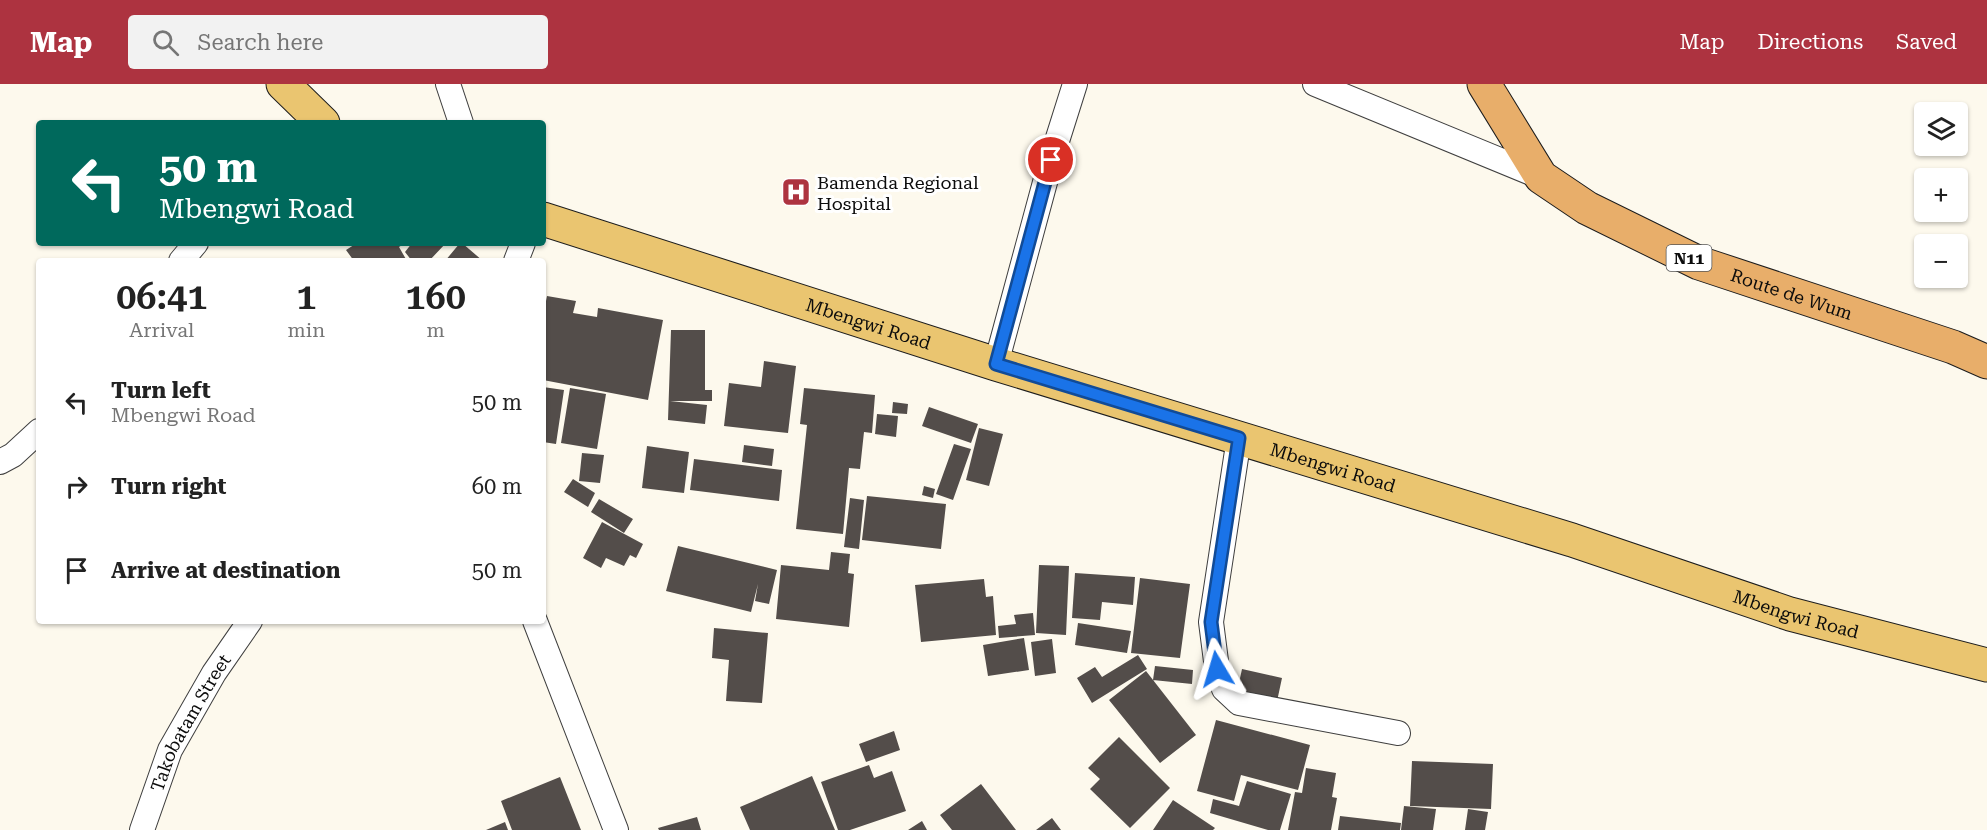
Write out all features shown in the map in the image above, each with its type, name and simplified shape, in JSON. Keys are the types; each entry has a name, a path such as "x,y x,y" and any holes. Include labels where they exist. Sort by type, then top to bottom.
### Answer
{"highway":[{"name":"Route de Wum","path":"1484,84 1541,177 1587,208 1700,263 1953,347"},
{"name":"N11","path":"1953,347 1987,347"},
{"name":"N11","path":"1953,347 1987,362"}],"main road":[{"path":"283,84 320,120"},
{"name":"Mbengwi Road","path":"546,220 996,364 1572,540 1790,615 1987,664"}],"street":[{"path":"448,84 460,120"},
{"path":"996,364 1051,160 1075,84"},
{"path":"1315,84 1541,177"},
{"path":"184,258 194,246"},
{"path":"0,462 13,455 36,434"},
{"path":"1239,438 1211,622 1217,669 1224,689 1239,703 1398,733"},
{"name":"Takobatam Street","path":"142,830 170,750 214,674 248,624"},
{"path":"536,624 616,830"}],"building":[{"path":"352,246 400,246 405,258 352,258 346,250"},
{"path":"410,246 443,246 432,258 410,258 405,252"},
{"path":"458,246 466,246 480,258 448,258"},
{"path":"547,296 576,301 573,313 597,317 598,308 663,320 648,400 546,381"},
{"path":"671,330 705,330 705,390 712,390 712,401 670,401 707,405 705,424 668,420"},
{"path":"764,361 796,366 788,433 724,426 729,383 761,387"},
{"path":"546,387 564,390 556,444 546,442"},
{"path":"570,388 606,394 597,449 561,443"},
{"path":"804,388 875,395 872,433 864,432 860,469 849,468 843,534 796,529 807,425 800,424"},
{"path":"893,402 908,404 907,414 892,413"},
{"path":"929,407 978,424 971,443 922,426"},
{"path":"877,414 898,416 896,437 875,434"},
{"path":"979,428 1003,434 989,486 966,480"},
{"path":"954,444 971,449 953,500 936,494"},
{"path":"744,445 774,449 772,466 742,462"},
{"path":"647,446 689,452 684,493 642,488"},
{"path":"582,453 604,455 600,483 579,481"},
{"path":"694,459 782,470 779,501 690,490"},
{"path":"573,479 595,493 588,507 564,492"},
{"path":"924,486 935,489 933,498 922,495"},
{"path":"867,496 946,504 941,549 862,540"},
{"path":"850,498 864,500 859,549 844,547"},
{"path":"599,499 633,519 624,533 591,512"},
{"path":"602,522 643,544 636,558 630,555 624,566 606,558 601,568 583,558"},
{"path":"678,546 777,570 769,604 755,601 758,584 751,612 666,591"},
{"path":"831,552 850,554 848,573 854,574 849,627 776,619 781,565 829,570"},
{"path":"1039,565 1069,566 1066,635 1036,633"},
{"path":"1075,573 1135,577 1133,605 1102,602 1100,620 1072,618"},
{"path":"1140,578 1190,584 1180,658 1131,653"},
{"path":"984,579 986,597 993,596 996,635 921,642 915,585"},
{"path":"1033,613 1035,635 999,638 998,626 1016,624 1014,615"},
{"path":"1078,623 1131,631 1127,653 1075,645"},
{"path":"714,628 768,633 762,703 726,701 729,660 712,658"},
{"path":"1024,638 1029,670 988,676 983,645"},
{"path":"1052,639 1056,673 1035,676 1031,642"},
{"path":"1138,655 1147,669 1092,703 1077,678 1095,667 1102,677"},
{"path":"1155,666 1193,670 1192,684 1153,680"},
{"path":"1242,669 1282,678 1276,706 1236,697"},
{"path":"1146,671 1196,735 1160,763 1109,700"},
{"path":"1216,720 1310,745 1298,790 1241,775 1234,801 1197,791"},
{"path":"894,731 900,750 866,762 859,744"},
{"path":"1119,737 1170,788 1130,828 1090,789 1100,779 1088,768"},
{"path":"1412,761 1493,764 1491,809 1410,806"},
{"path":"869,765 874,778 892,771 906,811 850,830 838,830 821,782"},
{"path":"1306,768 1336,773 1332,797 1337,798 1331,830 1288,830 1295,792 1302,793"},
{"path":"812,776 835,830 750,830 740,807"},
{"path":"560,777 581,830 512,830 501,801"},
{"path":"1247,781 1291,794 1280,830 1268,830 1210,813 1213,799 1239,806"},
{"path":"981,784 1016,830 952,830 940,815"},
{"path":"1173,800 1215,828 1213,830 1153,830"},
{"path":"1404,806 1436,809 1433,830 1401,830"},
{"path":"1468,809 1488,812 1485,830 1465,830"},
{"path":"1340,816 1401,823 1400,830 1338,830"},
{"path":"697,817 701,830 659,830 658,828"},
{"path":"1052,818 1061,830 1036,830"},
{"path":"922,821 927,830 908,830"},
{"path":"505,822 508,830 486,830"}],"place":[{"name":"Bamenda Regional Hospital","path":"796,192"}],"route":[{"path":"1051,160 996,364 1239,438 1211,622 1217,669"}]}
